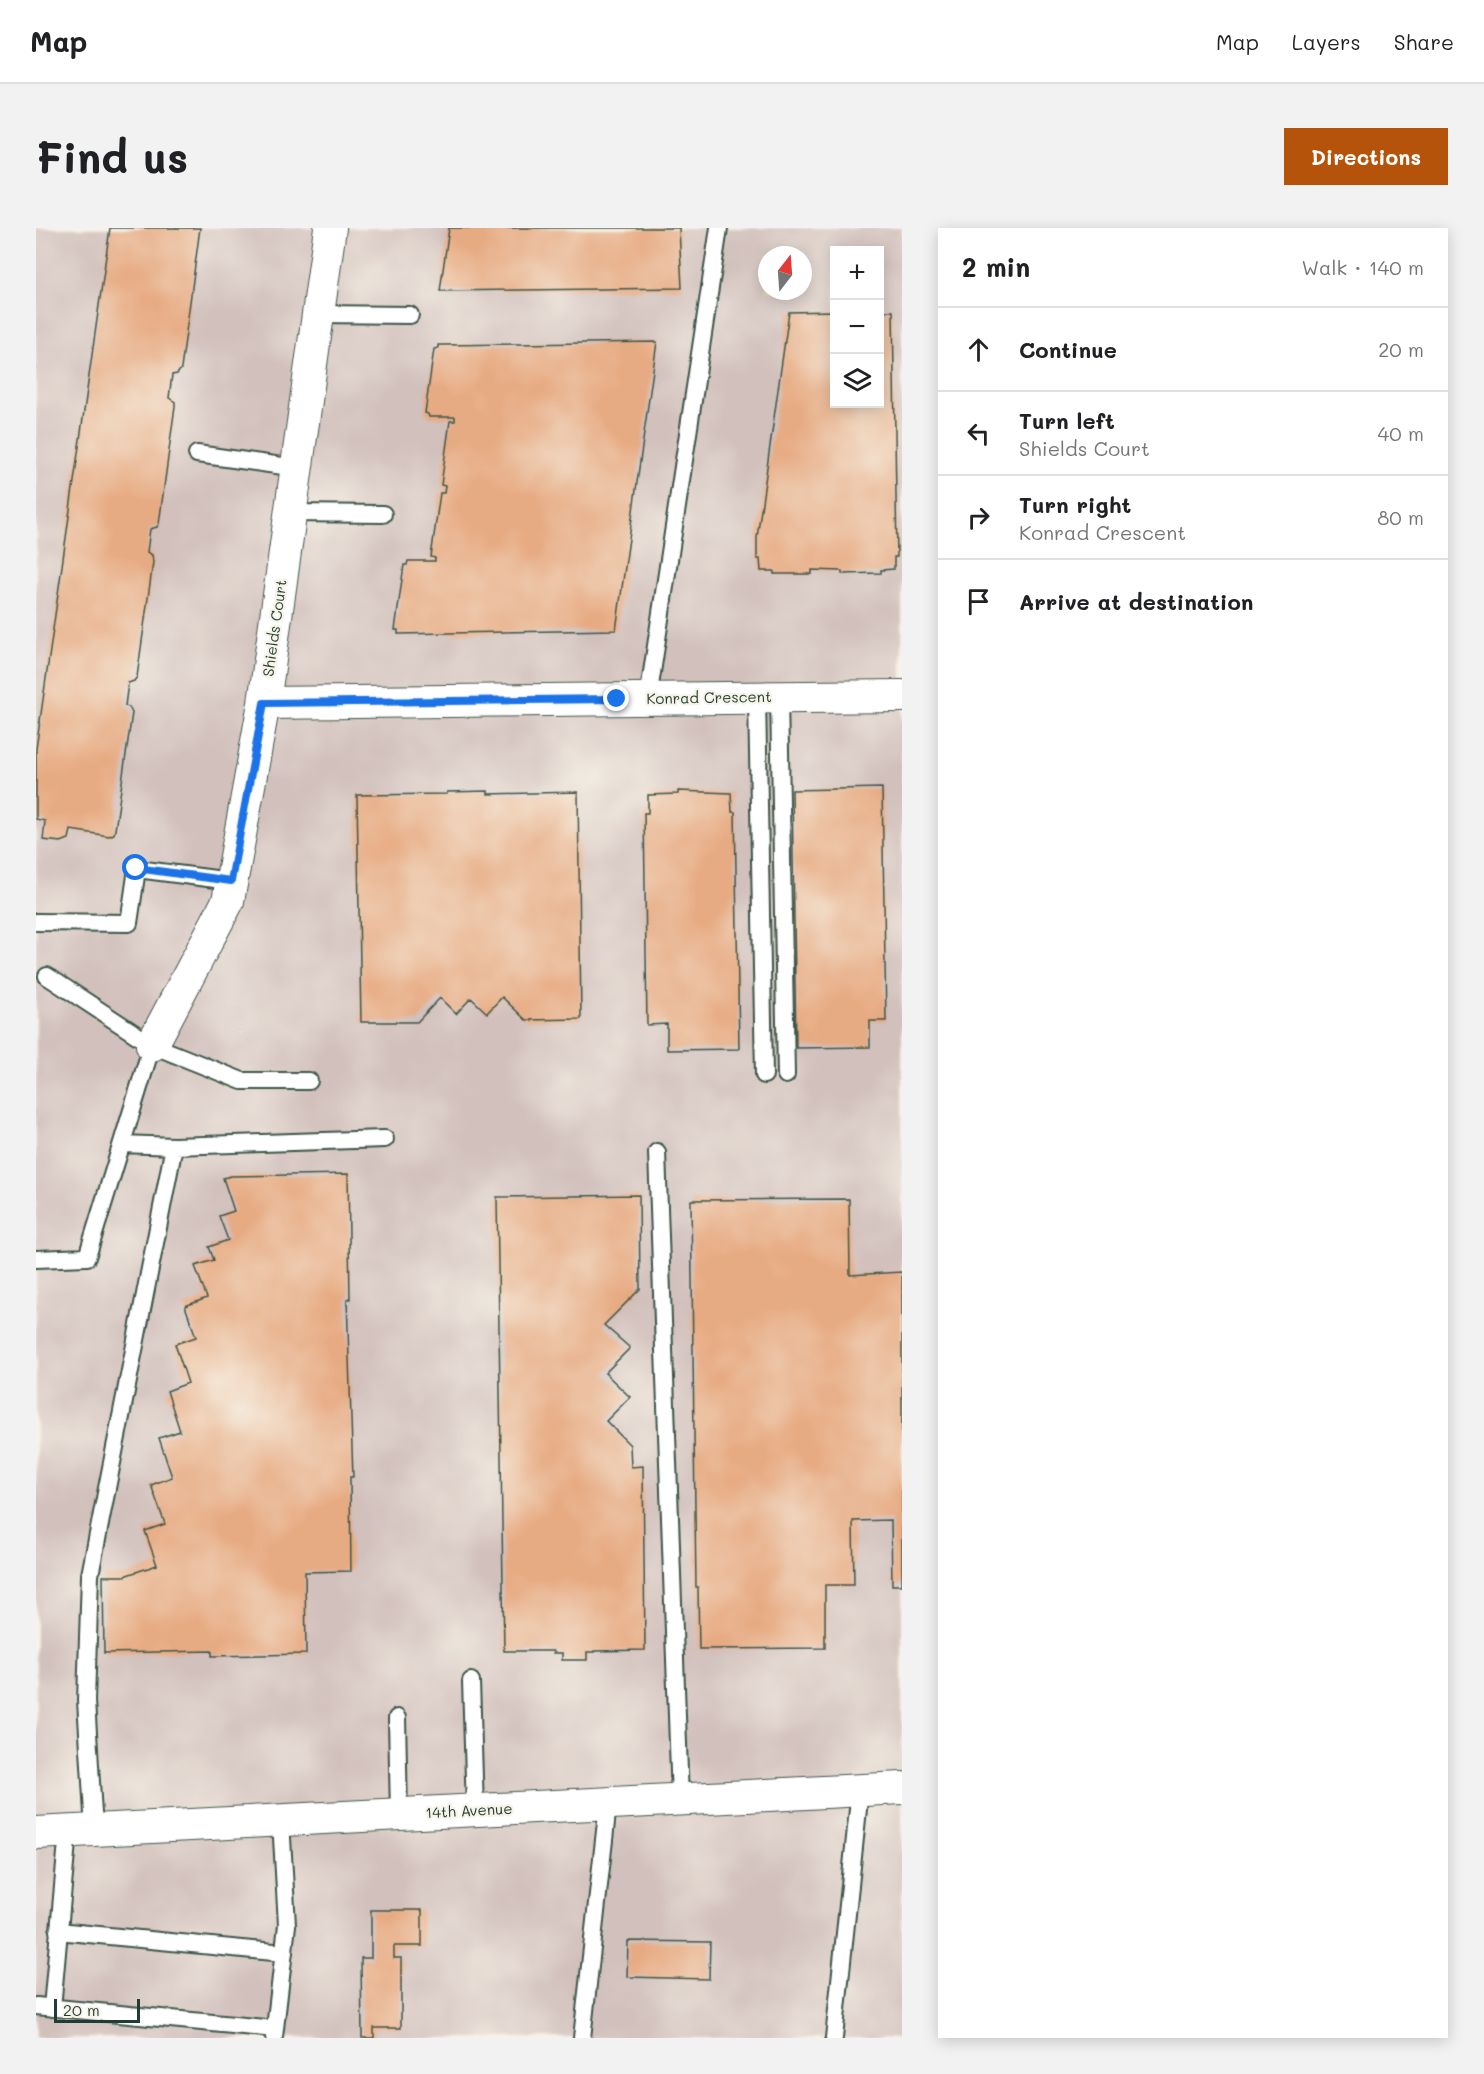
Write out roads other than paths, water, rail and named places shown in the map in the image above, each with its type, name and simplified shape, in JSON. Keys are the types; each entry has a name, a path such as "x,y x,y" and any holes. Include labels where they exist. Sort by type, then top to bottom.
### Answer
{"street":[{"name":"Shields Court","path":"152,1044 228,901 264,703 330,228"},
{"name":"Konrad Crescent","path":"264,703 902,696"},
{"name":"14th Avenue","path":"36,1833 902,1788"}],"lane":[{"path":"648,699 719,228"},
{"path":"318,314 410,315"},
{"path":"197,454 297,468"},
{"path":"291,513 383,514"},
{"path":"768,698 786,1075"},
{"path":"764,1075 768,698"},
{"path":"36,922 129,923 136,868 231,881"},
{"path":"47,976 152,1044 242,1081 309,1080"},
{"path":"36,1259 87,1257 152,1044"},
{"path":"122,1144 174,1146 386,1139"},
{"path":"174,1146 90,1575 81,1830 58,1931 44,2007 274,2033 287,1925 280,1820"},
{"path":"657,1152 680,1800"},
{"path":"471,1681 475,1810"},
{"path":"397,1718 399,1814"},
{"path":"834,2038 860,1790"},
{"path":"582,2038 608,1804"},
{"path":"58,1931 284,1953"}]}
